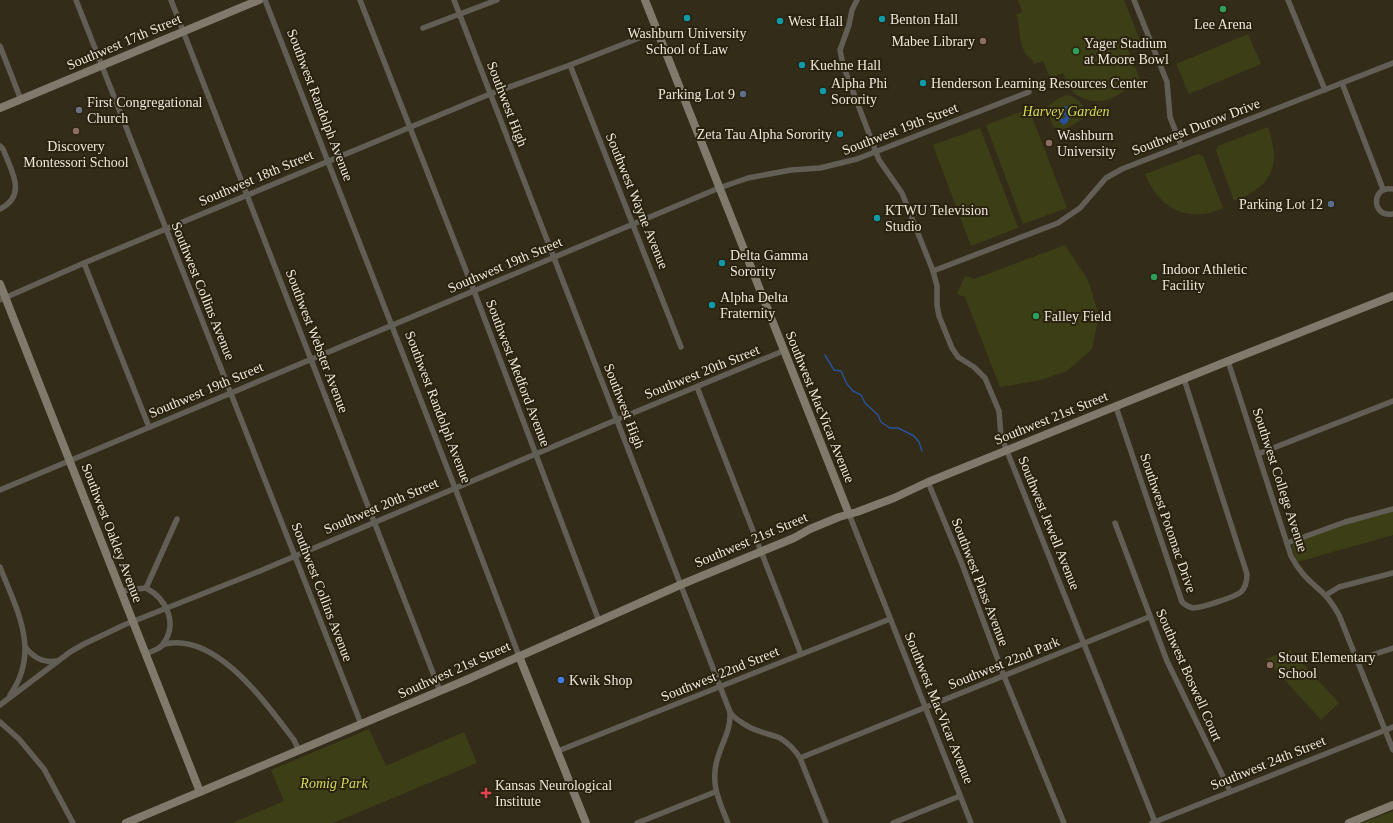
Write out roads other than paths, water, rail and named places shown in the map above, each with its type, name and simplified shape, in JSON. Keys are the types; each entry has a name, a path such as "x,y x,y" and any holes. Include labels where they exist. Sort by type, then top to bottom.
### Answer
{"main road":[{"name":"Southwest 17th Street","path":"0,108 258,0"},
{"name":"Southwest MacVicar Avenue","path":"644,0 848,514"},
{"name":"Southwest Oakley Avenue","path":"0,284 3,299 70,461 200,792"},
{"name":"Southwest 21st Street","path":"126,823 440,691 680,585 794,538 810,529 838,517 857,512 894,498 928,482 1007,450 1393,296"},
{"name":"Southwest Randolph Avenue","path":"519,656 586,823"},
{"path":"1349,823 1393,805"}],"street":[{"name":"Southwest Collins Avenue","path":"76,0 361,724"},
{"name":"Southwest Webster Avenue","path":"171,0 440,691"},
{"name":"Southwest Randolph Avenue","path":"265,0 519,656"},
{"name":"Southwest Medford Avenue","path":"360,0 474,291 600,621"},
{"name":"Southwest High","path":"454,0 730,712 729,731 715,769 715,792 728,823"},
{"path":"423,28 497,0"},
{"name":"Southwest Jewell Avenue","path":"857,0 852,10 848,30 842,44 840,55 876,152 885,170 898,185 902,193 938,286 938,310 952,348 958,357 974,367 985,378 999,412 1001,436 1153,822"},
{"path":"1134,0 1167,82 1170,117 1181,145"},
{"path":"1288,0 1325,90"},
{"name":"Southwest 18th Street","path":"3,299 84,263 490,94 657,31"},
{"path":"0,46 21,100"},
{"name":"Southwest Durow Drive","path":"932,271 1058,223 1080,208 1100,184 1114,173 1181,145 1393,63"},
{"name":"Southwest Wayne Avenue","path":"570,65 681,347"},
{"path":"1342,83 1383,189"},
{"name":"Southwest 19th Street","path":"0,490 719,188 761,175 840,164 876,152 1029,92"},
{"path":"0,146 3,149 15,178 16,190 9,204 0,209"},
{"path":"1393,189 1383,189 1377,196 1376,204 1381,212 1385,214 1393,214"},
{"path":"84,263 149,427"},
{"name":"Southwest 20th Street","path":"0,705 57,661 84,644 133,622 295,556 783,351"},
{"name":"Southwest College Avenue","path":"1228,361 1291,556 1306,579 1326,595 1339,615 1393,750"},
{"name":"Southwest Potomac Drive","path":"1116,407 1182,602 1188,607 1197,608 1233,597 1240,593 1244,588 1247,581 1247,574 1184,379"},
{"path":"697,387 801,654"},
{"path":"1258,454 1393,401"},
{"name":"Southwest Plass Avenue","path":"928,482 962,564 1004,676 1064,823"},
{"path":"1287,543 1345,522 1393,509"},
{"name":"Southwest MacVicar Avenue","path":"848,514 971,823"},
{"path":"146,588 177,519"},
{"name":"Southwest Boswell Court","path":"1114,523 1167,661 1230,791"},
{"path":"0,567 21,622 25,635 26,648 24,664 19,679 6,700"},
{"path":"1326,595 1339,587 1393,573"},
{"path":"121,591 146,588 158,596 167,608 170,625 168,637 157,649 146,654"},
{"name":"Southwest 22nd Park","path":"800,758 1149,617"},
{"name":"Southwest 22nd Street","path":"558,751 890,619"},
{"path":"163,644 178,643 196,646 228,665 242,677 259,696 294,740 299,750"},
{"path":"26,648 35,658 48,662 57,661"},
{"path":"1357,660 1393,648"},
{"path":"730,712 735,718 757,731 780,738 790,745 800,758 826,823"},
{"path":"0,722 19,739 44,769 73,823"},
{"name":"Southwest 24th Street","path":"1153,822 1393,727"},
{"path":"637,823 715,792"},
{"path":"893,823 960,796"}],"water":[{"path":"1068,106 1073,110 1067,123 1063,125 1057,118 1064,119 1066,116 1058,110"}],"waterway":[{"path":"825,355 834,370 841,371 847,384 853,391 861,395 865,403 878,415 881,422 890,428 898,428 914,436 919,442 922,451"}],"place":[{"name":"Lee Arena","path":"1223,9"},
{"name":"Washburn University School of Law","path":"687,18"},
{"name":"Benton Hall","path":"882,19"},
{"name":"West Hall","path":"780,21"},
{"name":"Mabee Library","path":"983,41"},
{"name":"Yager Stadium at Moore Bowl","path":"1076,51"},
{"name":"Kuehne Hall","path":"802,65"},
{"name":"Henderson Learning Resources Center","path":"923,83"},
{"name":"Alpha Phi Sorority","path":"823,91"},
{"name":"Parking Lot 9","path":"743,94"},
{"name":"First Congregational Church","path":"79,110"},
{"name":"Discovery Montessori School","path":"76,131"},
{"name":"Zeta Tau Alpha Sorority","path":"840,134"},
{"name":"Washburn University","path":"1049,143"},
{"name":"Parking Lot 12","path":"1331,204"},
{"name":"KTWU Television Studio","path":"877,218"},
{"name":"Delta Gamma Sorority","path":"722,263"},
{"name":"Indoor Athletic Facility","path":"1154,277"},
{"name":"Alpha Delta Fraternity","path":"712,305"},
{"name":"Falley Field","path":"1036,316"},
{"name":"Stout Elementary School","path":"1270,665"},
{"name":"Kwik Shop","path":"561,680"},
{"name":"Kansas Neurological Institute","path":"486,793"}],"park label":[{"name":"Harvey Garden","path":"1066,111"},
{"name":"Romig Park","path":"334,783"}]}
